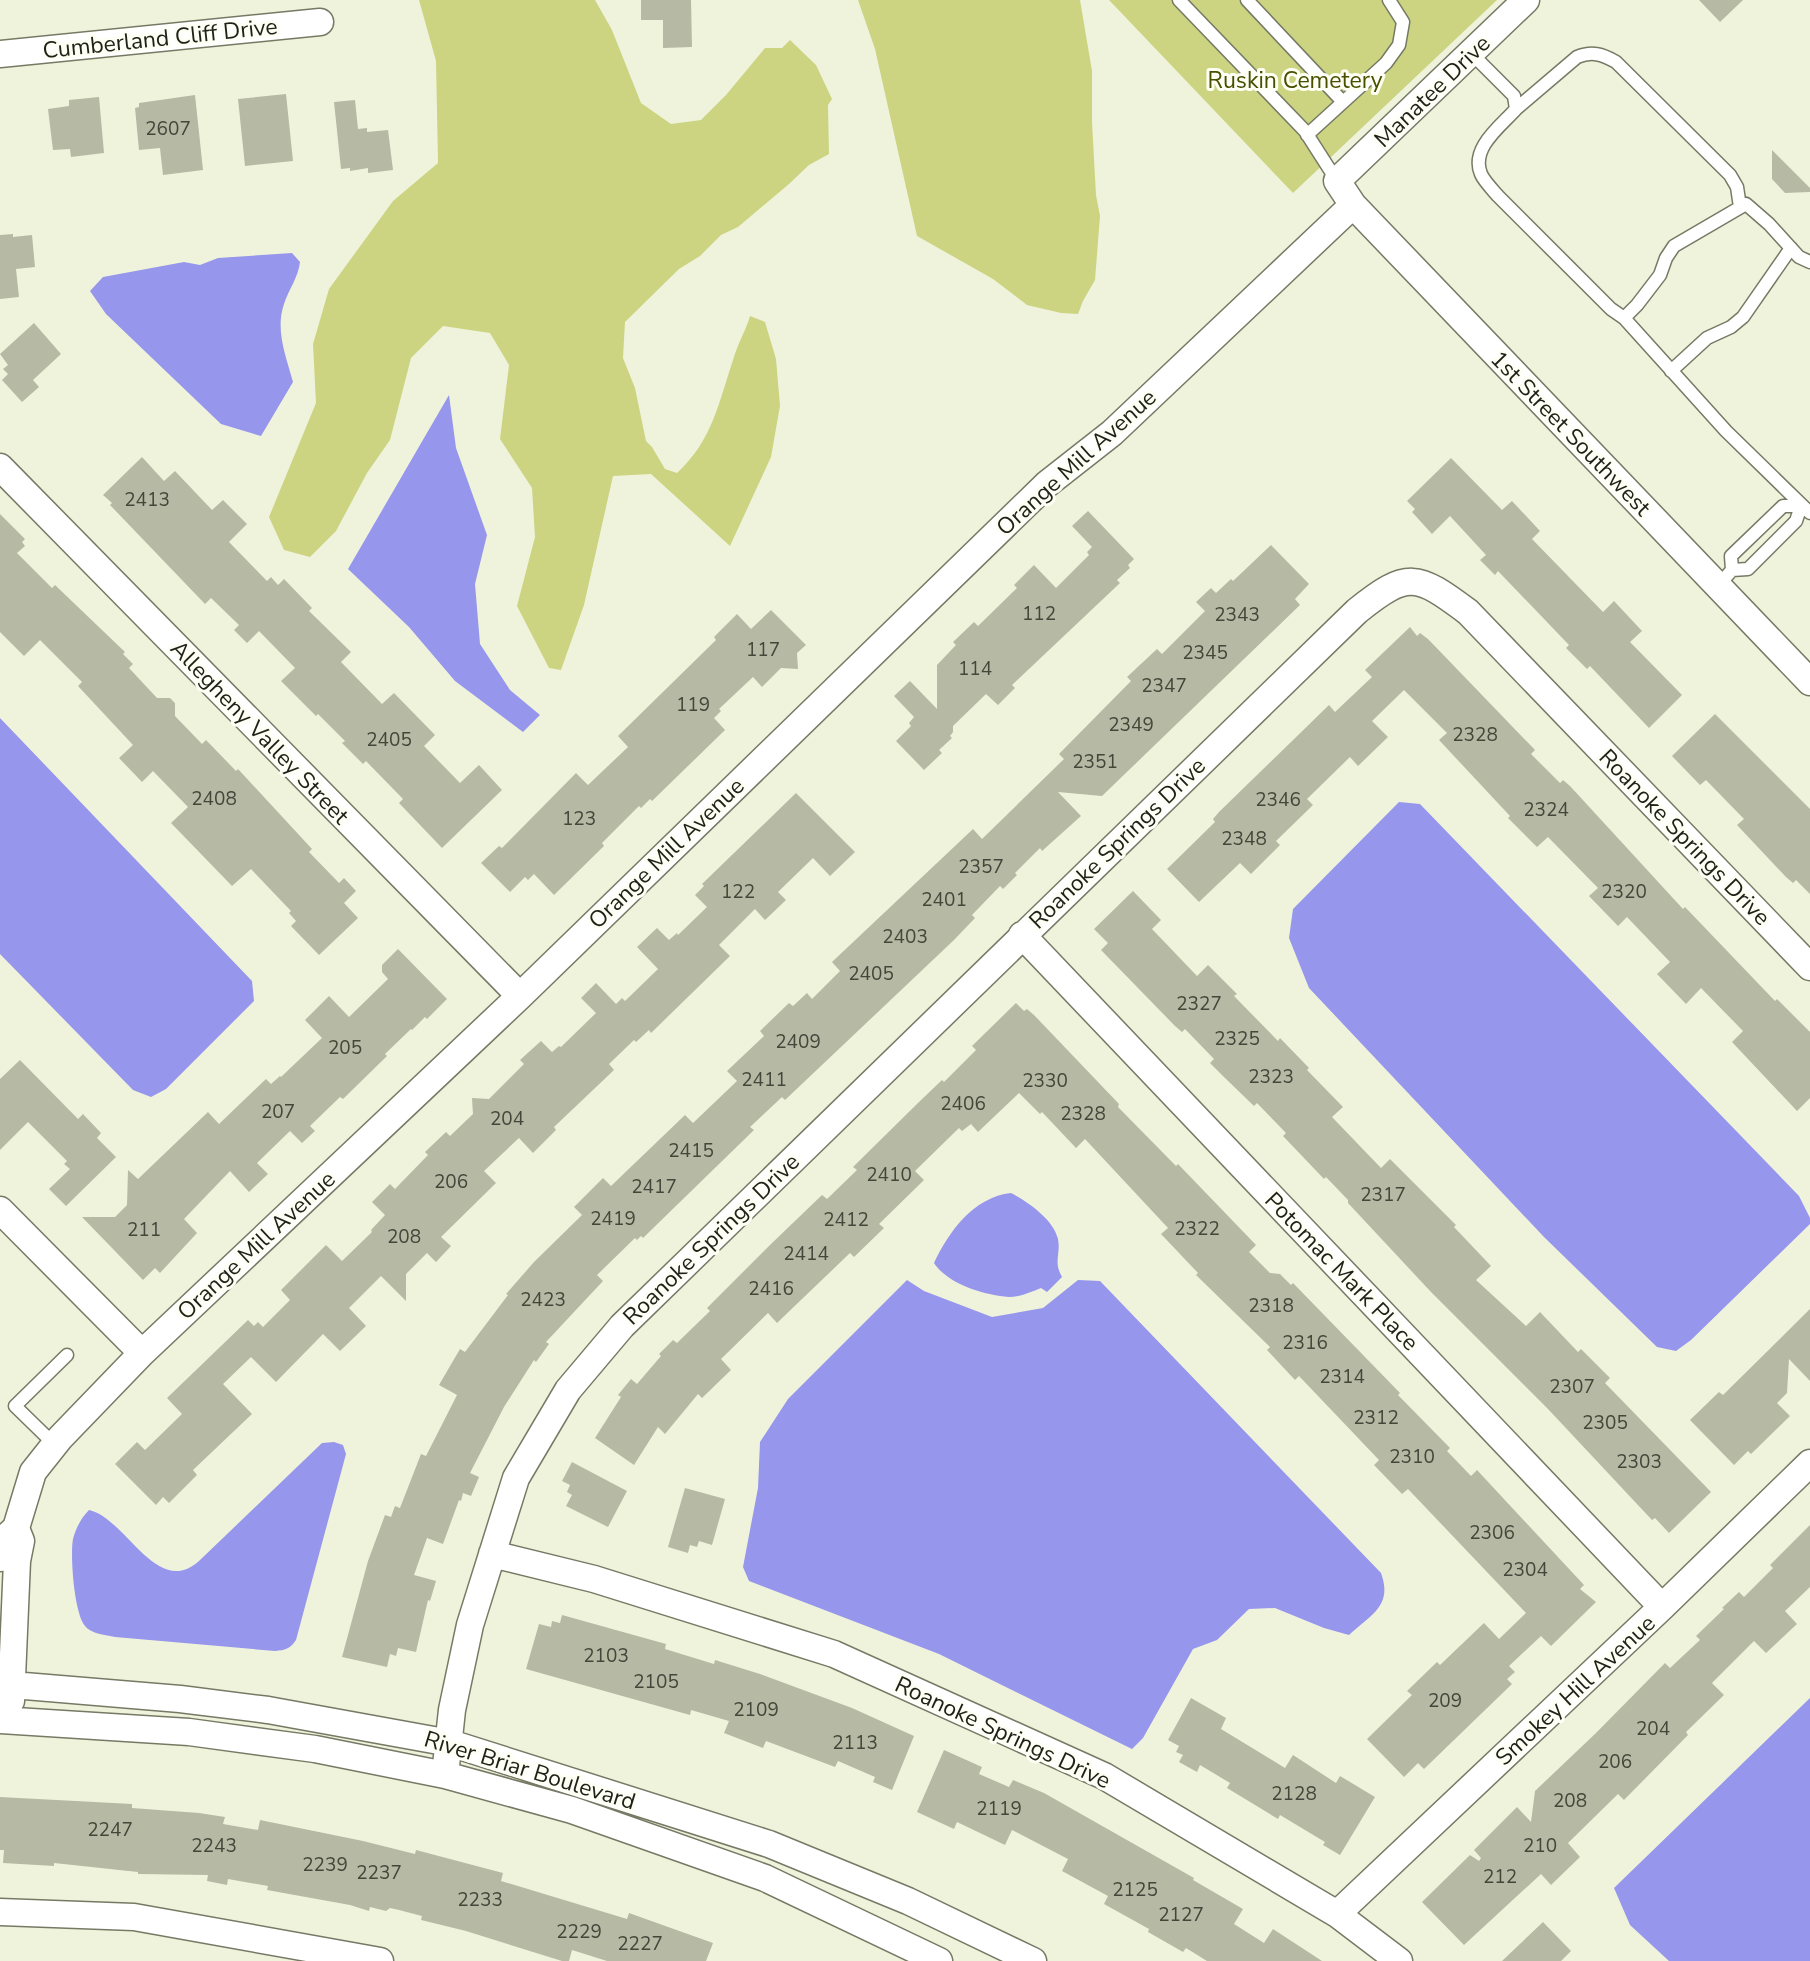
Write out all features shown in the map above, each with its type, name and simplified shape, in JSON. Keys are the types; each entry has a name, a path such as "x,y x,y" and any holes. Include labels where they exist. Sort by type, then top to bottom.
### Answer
{"street":[{"name":"Manatee Drive","path":"1337,181 1526,0"},
{"name":"Cumberland Cliff Drive","path":"0,54 320,22"},
{"name":"1st Street Southwest","path":"1337,181 1353,205 1725,578 1808,677"},
{"name":"Orange Mill Avenue","path":"5,1720 8,1678 5,1571 21,1541 16,1528 33,1472 55,1445 142,1353 520,996 1046,484 1112,433 1353,205"},
{"name":"Allegheny Valley Street","path":"0,467 520,996"},
{"name":"Roanoke Springs Drive","path":"445,1775 452,1710 470,1625 516,1478 568,1390 613,1337 1023,935 1357,611 1385,588 1412,579 1435,587 1468,612 1810,967"},
{"name":"Potomac Mark Place","path":"1023,935 1662,1607"},
{"path":"0,1210 142,1353"},
{"name":"Smokey Hill Avenue","path":"1337,1914 1810,1463"},
{"name":"Roanoke Springs Drive","path":"492,1554 594,1579 834,1654 1104,1776 1337,1914 1399,1961"},
{"name":"River Briar Boulevard","path":"8,1678 268,1710 450,1743 769,1844 908,1901 1033,1961"},
{"name":"River Briar Boulevard","path":"5,1720 189,1732 315,1749 445,1775 572,1810 765,1878 939,1961"},
{"path":"0,1912 134,1917 380,1961"}],"lane":[{"path":"1179,0 1307,135 1337,181"},
{"path":"1247,0 1343,102"},
{"path":"1307,135 1386,63 1399,45 1404,22 1389,0"},
{"path":"1471,53 1514,96 1516,109"},
{"path":"1740,207 1737,187 1730,175 1615,62 1603,55 1587,53 1577,57 1516,109 1482,146 1478,160 1481,175 1526,224 1611,309 1624,318 1726,431 1805,509"},
{"path":"1624,318 1660,275 1674,246 1746,204 1799,257 1810,261"},
{"path":"1671,370 1707,338 1731,327 1743,317 1791,248"},
{"path":"1725,578 1731,556 1783,506 1805,509"},
{"path":"1725,578 1748,569 1805,509"},
{"path":"55,1445 15,1406 67,1355"}],"green space":[{"path":"419,0 595,0 612,30 641,103 671,124 701,120 765,48 782,48 790,40 816,65 832,99 828,105 829,154 809,165 738,227 721,235 700,256 679,269 625,322 623,358 635,388 646,441 665,469 677,473 707,433 750,316 765,322 776,359 780,406 771,457 730,546 651,474 613,476 584,605 561,670 549,668 517,606 535,537 532,488 500,439 509,365 490,333 443,326 411,358 390,440 367,473 336,531 310,557 284,550 269,517 316,403 313,344 329,289 393,201 438,163 436,61"},
{"path":"858,0 1080,0 1092,71 1096,195 1100,216 1095,280 1078,314 1027,305 993,279 917,236 875,49"},
{"name":"Ruskin Cemetery","path":"1109,0 1497,0 1293,193"}],"water":[{"path":"292,253 300,262 284,304 281,324 282,343 293,382 261,436 221,424 106,314 90,291 103,277 184,262 200,265 218,258"},
{"path":"449,395 456,448 487,535 475,584 480,644 510,690 540,715 523,732 455,681 409,627 348,569"},
{"path":"0,718 252,981 254,1001 166,1089 151,1097 133,1090 0,954"},
{"path":"1399,802 1420,804 1799,1196 1810,1218 1810,1224 1691,1340 1676,1351 1657,1347 1544,1237 1309,988 1289,938 1293,909"},
{"path":"1011,1193 1045,1218 1058,1239 1058,1267 1062,1277 1047,1292 1041,1288 1013,1297 988,1294 948,1277 934,1263 955,1228 974,1208 985,1201"},
{"path":"907,1280 924,1291 992,1317 1043,1308 1078,1280 1100,1281 1381,1573 1384,1594 1378,1609 1349,1635 1275,1608 1249,1609 1217,1640 1193,1649 1143,1738 1132,1749 939,1654 749,1581 743,1567 758,1488 760,1442 788,1399"},
{"path":"334,1442 343,1445 346,1454 296,1640 289,1647 275,1651 115,1637 95,1632 85,1626 76,1597 72,1547 77,1527 89,1510 103,1516 155,1564 169,1570 184,1570 199,1561 322,1443"},
{"path":"1810,1698 1810,1961 1669,1961 1630,1925 1614,1888"}],"building":[{"path":"641,0 691,0 692,47 663,48 663,20 641,20"},
{"path":"1699,0 1743,0 1720,22"},
{"path":"286,94 293,161 245,166 238,99"},
{"path":"195,95 203,170 163,175 160,148 139,150 135,108 139,107 139,103"},
{"path":"99,97 104,153 71,157 70,149 53,150 48,109 69,106 69,100"},
{"path":"355,100 358,129 367,128 367,132 388,130 393,170 368,173 368,168 350,171 350,168 341,169 334,102"},
{"path":"1772,150 1810,188 1810,192 1785,193 1772,179"},
{"path":"13,234 13,237 32,235 35,267 16,269 19,297 0,299 0,235"},
{"path":"34,323 61,354 33,380 39,387 22,402 2,380 8,374 3,369 8,365 0,354"},
{"path":"142,457 164,481 175,471 212,510 223,500 247,524 229,542 267,581 271,577 278,585 284,579 312,608 309,611 351,652 341,662 382,704 394,693 435,735 424,746 460,783 479,765 502,790 442,848 399,803 403,799 366,761 363,764 342,743 345,741 281,681 295,668 259,631 247,643 234,630 239,625 211,598 205,604 110,505 112,503 103,495"},
{"path":"1451,458 1502,510 1512,501 1540,531 1532,539 1603,612 1614,601 1642,631 1630,642 1682,695 1649,728 1590,666 1587,669 1566,648 1569,645 1498,571 1495,575 1480,560 1486,555 1450,516 1432,534 1412,512 1415,509 1407,501"},
{"path":"1088,511 1134,559 1128,565 1130,568 1117,580 1120,583 1012,685 1015,688 998,705 986,694 953,726 950,736 952,738 939,750 942,753 924,770 896,741 911,726 909,723 914,717 894,696 910,681 937,709 937,665 956,645 953,642 974,622 978,626 1017,588 1014,585 1034,565 1056,588 1089,555 1087,552 1092,547 1072,526"},
{"path":"0,514 25,539 22,542 25,546 17,553 52,588 55,585 125,652 123,654 133,664 129,668 157,698 170,698 175,703 175,716 202,744 206,740 236,771 238,769 312,849 309,852 339,883 344,878 356,891 344,903 358,918 319,955 291,926 296,921 289,913 291,911 251,869 232,886 171,823 188,807 153,771 142,782 119,758 133,745 78,686 82,682 40,640 24,656 0,632"},
{"path":"1271,545 1309,584 1295,599 1300,605 1102,796 1058,792 1081,816 1042,851 1040,848 1003,889 1000,886 972,915 975,918 954,940 785,1100 782,1097 750,1127 754,1130 643,1238 635,1238 597,1275 603,1281 546,1342 549,1344 536,1362 534,1360 504,1407 470,1473 479,1477 471,1496 463,1493 443,1544 427,1538 414,1575 436,1581 430,1601 428,1600 416,1652 398,1648 396,1656 390,1654 387,1667 342,1657 368,1561 385,1515 391,1517 395,1506 400,1508 421,1454 426,1456 457,1395 439,1385 460,1349 465,1352 508,1295 506,1294 582,1215 574,1207 603,1178 611,1186 685,1115 693,1123 737,1081 727,1071 764,1036 760,1031 789,1003 793,1006 807,993 812,999 840,971 832,962 973,829 982,839 1064,759 1059,754 1131,681 1127,677 1157,649 1162,654 1205,611 1196,602 1211,588 1216,593 1231,579 1233,581"},
{"path":"771,610 806,645 797,653 798,669 781,668 762,687 753,677 719,709 721,711 714,718 725,730 652,801 650,799 641,808 639,806 602,843 604,846 554,895 534,874 528,880 525,877 510,892 481,863 499,846 502,848 576,773 588,785 628,747 618,736 716,640 714,637 737,614 751,629"},
{"path":"1410,627 1417,636 1420,633 1428,639 1535,750 1531,754 1560,783 1563,780 1570,786 1683,909 1685,907 1775,1001 1777,999 1810,1032 1810,1098 1797,1111 1732,1042 1743,1031 1701,988 1686,1004 1657,974 1670,962 1627,917 1618,926 1589,896 1598,888 1548,837 1537,847 1508,818 1510,816 1439,740 1447,733 1404,690 1372,721 1388,737 1358,766 1350,757 1307,799 1313,805 1276,841 1280,845 1251,874 1240,863 1199,902 1167,869 1215,822 1213,819 1219,812 1329,705 1335,712 1372,677 1365,670"},
{"path":"1715,714 1810,809 1810,894 1796,880 1793,883 1786,877 1737,825 1744,819 1706,780 1700,785 1672,756"},
{"path":"796,793 855,852 830,876 813,858 778,892 786,900 765,920 755,909 719,945 730,956 651,1033 649,1030 636,1042 634,1040 609,1064 614,1070 554,1127 556,1130 533,1153 519,1138 484,1171 496,1183 441,1237 451,1246 436,1262 427,1253 406,1274 406,1301 381,1276 349,1308 366,1326 340,1351 323,1334 276,1382 251,1357 223,1384 252,1414 193,1470 197,1475 169,1503 163,1497 156,1505 115,1464 137,1442 145,1450 182,1414 167,1398 248,1320 254,1326 258,1322 263,1327 290,1300 281,1290 326,1245 342,1261 372,1232 385,1215 372,1202 390,1184 395,1189 428,1155 425,1152 446,1132 450,1136 473,1114 472,1098 489,1099 524,1064 520,1060 541,1041 552,1052 561,1047 596,1013 581,998 596,983 616,1004 622,998 625,1001 658,969 637,947 657,928 669,940 677,933 678,935 707,907 695,895 704,886 702,884"},
{"path":"1133,891 1161,920 1152,929 1197,976 1208,965 1278,1041 1280,1038 1309,1068 1307,1070 1343,1107 1332,1117 1381,1168 1390,1159 1456,1225 1454,1227 1491,1266 1476,1280 1526,1326 1540,1312 1578,1352 1581,1349 1610,1378 1605,1383 1711,1492 1669,1533 1655,1518 1652,1520 1548,1409 1431,1292 1348,1200 1283,1136 1286,1133 1257,1103 1254,1106 1210,1063 1214,1059 1185,1029 1182,1032 1175,1026 1101,950 1108,943 1094,929"},
{"path":"398,949 447,999 385,1054 387,1056 343,1099 340,1097 310,1126 315,1131 302,1143 290,1131 257,1163 268,1174 249,1192 230,1171 184,1219 197,1233 160,1273 155,1268 143,1280 82,1217 115,1217 127,1205 128,1170 138,1179 208,1112 219,1124 266,1079 271,1084 281,1077 322,1038 305,1020 329,996 349,1017 388,979 382,972 382,965"},
{"path":"1016,1003 1024,1011 1027,1009 1034,1015 1119,1104 1118,1107 1176,1166 1178,1164 1256,1245 1249,1252 1270,1273 1280,1274 1291,1285 1293,1283 1400,1393 1398,1395 1450,1448 1447,1451 1471,1476 1477,1470 1584,1585 1580,1589 1596,1602 1551,1646 1541,1636 1509,1666 1515,1672 1507,1679 1512,1684 1424,1769 1418,1763 1404,1777 1367,1739 1412,1695 1407,1691 1437,1662 1440,1665 1484,1623 1499,1639 1526,1613 1408,1489 1402,1494 1374,1465 1379,1460 1299,1376 1295,1380 1267,1350 1270,1347 1196,1275 1198,1273 1161,1234 1168,1228 1085,1139 1076,1148 1042,1112 1040,1114 1019,1093 978,1132 971,1124 962,1131 959,1128 915,1171 924,1180 879,1224 884,1228 854,1257 850,1253 777,1323 768,1313 721,1359 731,1370 702,1398 698,1394 665,1434 658,1427 634,1465 595,1438 621,1397 618,1395 631,1379 637,1384 661,1356 659,1354 673,1340 677,1343 710,1311 707,1308 770,1245 822,1195 827,1199 857,1170 853,1167 976,1050 972,1046"},
{"path":"20,1060 78,1119 83,1114 101,1133 97,1138 116,1157 66,1206 49,1189 70,1169 64,1164 67,1161 28,1122 0,1150 0,1079"},
{"path":"1810,1309 1810,1381 1789,1359 1787,1393 1777,1403 1790,1416 1751,1454 1748,1451 1734,1465 1690,1420 1719,1392 1723,1395"},
{"path":"572,1462 627,1491 608,1527 566,1506 572,1495 567,1492 570,1485 562,1481"},
{"path":"685,1488 725,1499 712,1545 699,1541 697,1547 690,1545 688,1553 668,1547"},
{"path":"1810,1525 1810,1587 1785,1611 1797,1624 1766,1653 1754,1641 1712,1683 1724,1695 1686,1732 1688,1735 1624,1800 1618,1794 1568,1843 1580,1857 1551,1885 1541,1874 1464,1945 1422,1902 1470,1855 1479,1861 1481,1858 1474,1850 1517,1807 1531,1822 1535,1791 1665,1663 1670,1668 1700,1640 1696,1636 1724,1609 1722,1608 1739,1592 1744,1597 1773,1568 1770,1565"},
{"path":"562,1615 666,1644 665,1649 714,1664 715,1660 760,1674 852,1708 914,1736 892,1790 873,1782 875,1777 838,1761 835,1767 766,1741 763,1748 724,1733 729,1721 691,1710 690,1715 526,1669 539,1624 551,1627 552,1621 560,1623"},
{"path":"1191,1698 1226,1718 1221,1729 1285,1768 1293,1755 1336,1783 1340,1776 1375,1797 1340,1855 1323,1845 1325,1842 1280,1815 1278,1819 1227,1788 1230,1783 1200,1765 1197,1772 1179,1762 1183,1755 1176,1752 1179,1746 1168,1740"},
{"path":"944,1750 982,1767 979,1774 1009,1787 1013,1780 1044,1793 1194,1878 1193,1880 1243,1909 1234,1924 1264,1943 1273,1929 1322,1961 1207,1961 1186,1948 1183,1952 1104,1904 1108,1896 1062,1871 1068,1859 1012,1830 1005,1845 957,1822 954,1829 917,1812"},
{"path":"0,1797 132,1804 132,1808 225,1817 223,1824 258,1830 260,1820 415,1854 416,1850 503,1873 501,1881 627,1919 629,1913 713,1943 706,1961 607,1961 572,1950 569,1961 562,1961 421,1920 422,1916 399,1910 390,1908 386,1911 370,1907 369,1911 228,1879 227,1885 207,1881 208,1875 138,1874 54,1863 54,1866 3,1863 4,1850 0,1850"},
{"path":"1543,1922 1571,1951 1561,1961 1502,1961"}]}
